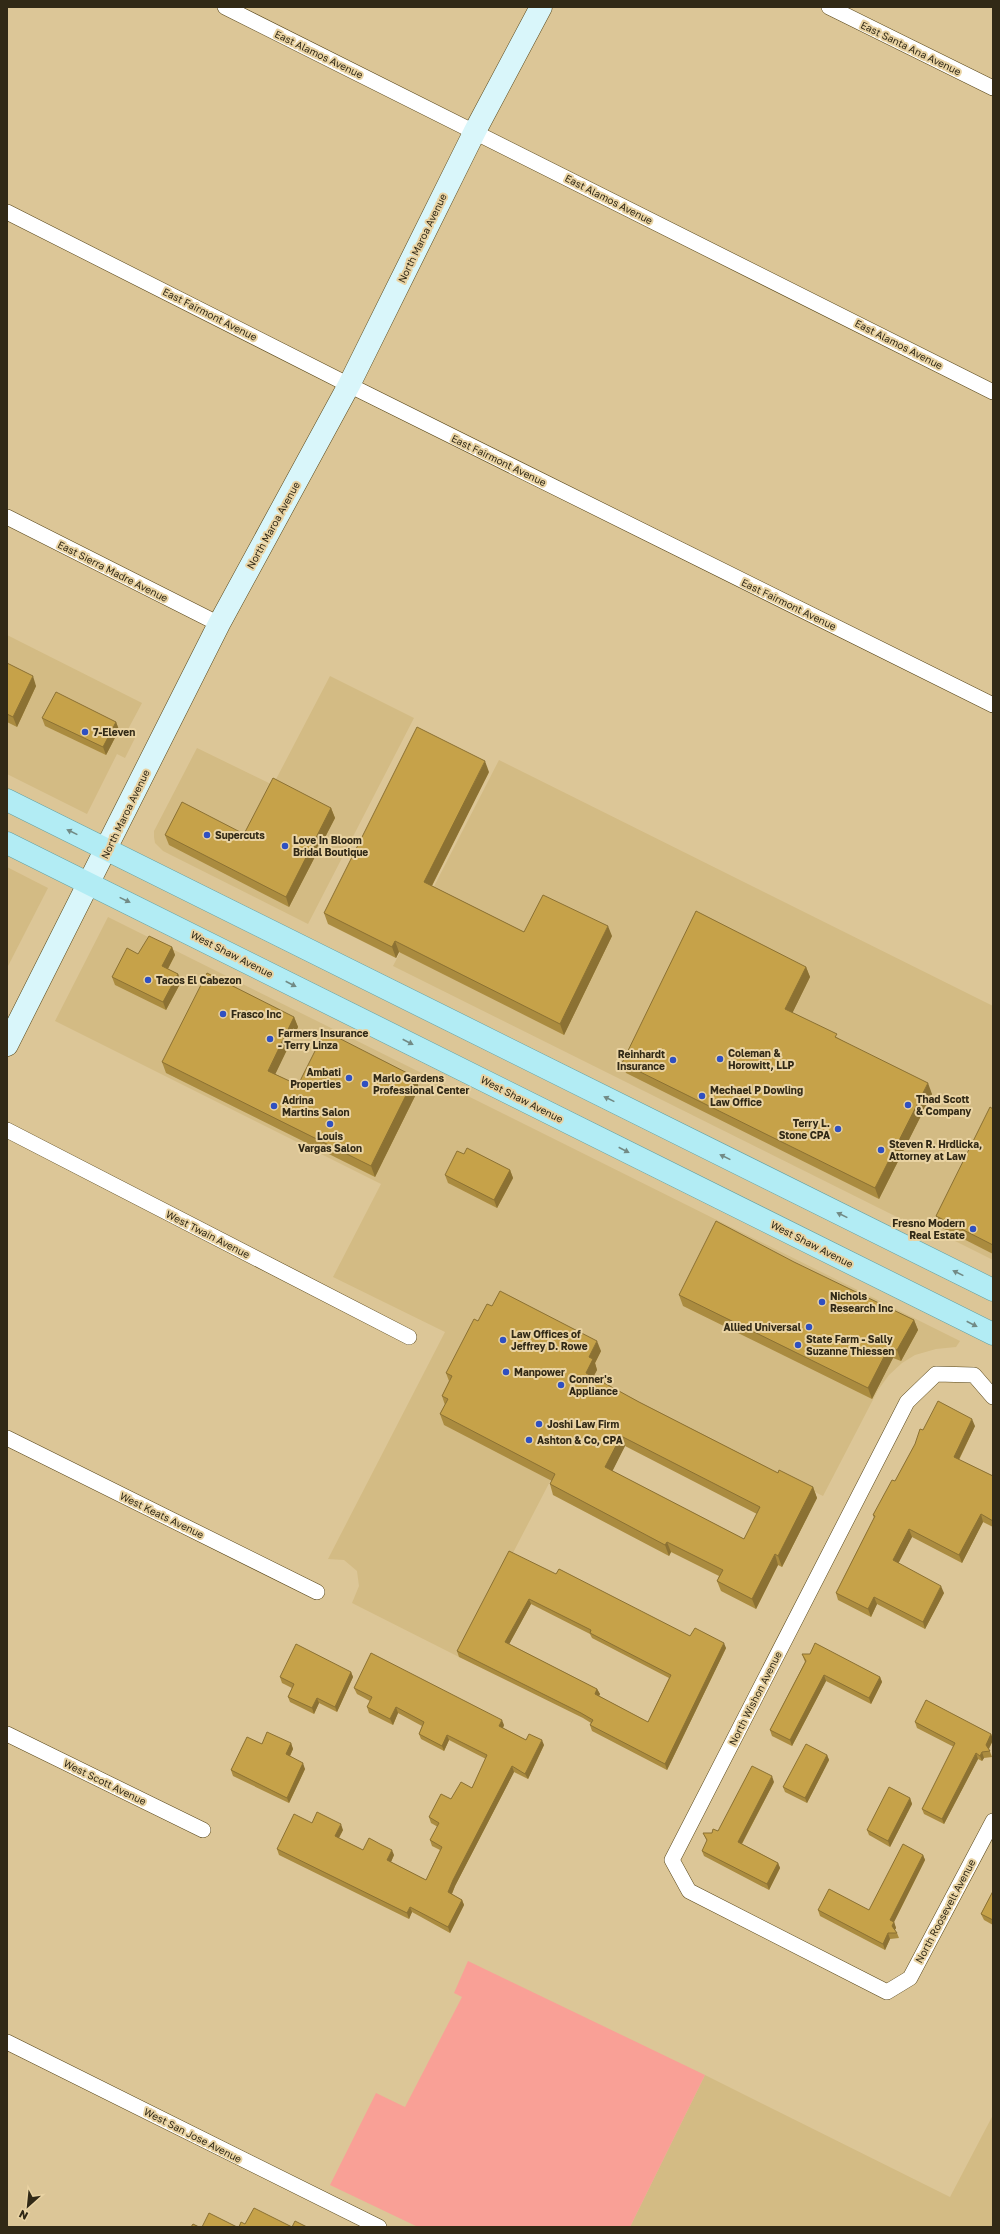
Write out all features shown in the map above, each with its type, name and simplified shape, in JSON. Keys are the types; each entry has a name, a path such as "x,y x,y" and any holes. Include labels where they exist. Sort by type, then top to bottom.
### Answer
{"main road":[{"name":"North Maroa Avenue","path":"7,1045 90,884 219,624 349,385 475,131 541,7"},
{"path":"7,800 993,1290"},
{"name":"West Shaw Avenue","path":"7,843 993,1334"}],"street":[{"name":"East Alamos Avenue","path":"225,7 993,392"},
{"name":"East Santa Ana Avenue","path":"829,7 993,88"},
{"name":"East Fairmont Avenue","path":"7,212 349,385 993,705"},
{"name":"East Sierra Madre Avenue","path":"7,518 219,624"},
{"name":"West Twain Avenue","path":"7,1130 409,1337"},
{"name":"North Wishon Avenue","path":"887,1992 689,1891 672,1860 907,1402 936,1374 974,1375 993,1397"},
{"name":"West Keats Avenue","path":"7,1438 317,1592"},
{"name":"West Scott Avenue","path":"7,1734 203,1830"},
{"name":"North Roosevelt Avenue","path":"887,1992 910,1978 993,1820"},
{"name":"West San Jose Avenue","path":"7,2042 379,2227"}],"shaded area":[{"path":"7,635 142,703 126,733 135,738 125,758 117,754 87,814 7,774"},
{"path":"330,676 414,718 308,924 163,851 155,843 154,831 197,748 273,785"},
{"path":"499,760 993,1006 993,1260 915,1221 901,1219 393,966"},
{"path":"7,867 48,888 7,968"},
{"path":"108,917 960,1341 956,1347 936,1349 915,1355 902,1363 889,1375 878,1390 823,1496 600,1385 459,1657 352,1603 359,1586 357,1571 344,1560 328,1559 445,1332 333,1277 381,1184 55,1021"},
{"path":"468,1961 705,2075 630,2227 418,2227 330,2185 376,2093 405,2107 462,1997 454,1993"},
{"path":"705,2075 950,2197 993,2115 993,2227 630,2227"}],"building":[{"path":"7,663 33,676 13,717 7,714"},
{"path":"56,692 116,722 103,747 42,718"},
{"path":"417,727 485,761 424,882 524,932 543,895 608,926 560,1024 395,941 392,947 324,913"},
{"path":"273,778 331,808 286,897 165,835 182,802 244,834"},
{"path":"696,911 806,967 785,1009 837,1034 835,1037 928,1083 875,1188 622,1063"},
{"path":"149,936 172,947 162,966 178,974 163,1002 112,977 127,948 138,954"},
{"name":"Marlo Gardens Professional Center","path":"207,973 294,1017 268,1071 298,1085 325,1031 415,1077 371,1166 162,1062"},
{"path":"990,1107 993,1109 993,1245 936,1216"},
{"path":"467,1148 510,1170 494,1200 445,1175 457,1151 464,1154"},
{"path":"716,1221 794,1262 914,1320 897,1350 889,1347 868,1388 679,1295"},
{"path":"500,1291 597,1341 589,1357 593,1359 586,1373 639,1402 778,1473 779,1470 813,1487 778,1556 775,1554 752,1599 717,1581 723,1570 667,1542 665,1545 550,1484 555,1474 440,1414 448,1399 442,1396 452,1376 446,1373 474,1319 478,1321 487,1304 492,1306","holes":["621,1436 760,1507 744,1539 605,1467"]},
{"path":"938,1401 972,1419 954,1457 993,1476 993,1521 981,1514 959,1555 909,1529 893,1560 941,1586 923,1622 874,1597 868,1609 836,1593 875,1516 873,1515 892,1480 895,1481 915,1444 920,1429 923,1430"},
{"path":"509,1551 556,1574 559,1569 690,1636 695,1628 724,1643 665,1764 590,1725 593,1720 581,1713 457,1651","holes":["529,1599 591,1630 590,1633 671,1675 648,1722 595,1694 597,1689 505,1642"]},
{"path":"815,1643 880,1677 869,1698 824,1675 790,1740 770,1730 806,1661 802,1654 810,1654"},
{"path":"296,1644 351,1672 335,1707 317,1698 312,1708 288,1697 294,1684 280,1677"},
{"path":"371,1653 502,1720 499,1726 526,1740 529,1734 542,1740 525,1774 512,1766 453,1880 448,1892 462,1900 448,1927 410,1907 407,1913 277,1849 294,1814 312,1823 317,1812 341,1824 335,1836 363,1850 369,1838 392,1850 387,1860 426,1880 442,1847 430,1840 439,1823 429,1817 441,1794 451,1799 461,1782 472,1788 487,1755 447,1735 442,1746 419,1734 424,1722 396,1707 390,1719 367,1707 372,1697 354,1688"},
{"path":"926,1700 991,1734 986,1745 990,1751 982,1752 980,1756 976,1753 942,1819 922,1809 955,1743 915,1722"},
{"path":"267,1732 291,1743 286,1754 303,1763 287,1798 231,1770 247,1737 262,1744"},
{"path":"806,1744 827,1755 805,1798 783,1787"},
{"path":"752,1766 772,1776 738,1842 778,1863 767,1884 702,1851 707,1840 703,1833 712,1833 713,1829 718,1831"},
{"path":"889,1787 910,1798 888,1841 867,1830"},
{"path":"903,1844 923,1855 890,1920 894,1922 892,1926 897,1933 888,1933 883,1944 818,1910 829,1889 869,1910"},
{"path":"993,1891 993,1920 981,1914"},
{"path":"254,2208 292,2227 239,2227 241,2222 245,2224"},
{"path":"209,2213 237,2227 202,2227"},
{"path":"295,2221 307,2227 292,2227"},
{"path":"193,2224 199,2227 191,2227"}],"place":[{"name":"7-Eleven","path":"85,732"},
{"name":"Supercuts","path":"207,835"},
{"name":"Love In Bloom Bridal Boutique","path":"285,846"},
{"name":"Tacos El Cabezon","path":"148,980"},
{"name":"Frasco Inc","path":"223,1014"},
{"name":"Farmers Insurance - Terry Linza","path":"270,1039"},
{"name":"Coleman & Horowitt, LLP","path":"720,1059"},
{"name":"Reinhardt Insurance","path":"673,1060"},
{"name":"Ambati Properties","path":"349,1078"},
{"name":"Marlo Gardens Professional Center","path":"365,1084"},
{"name":"Mechael P Dowling Law Office","path":"702,1096"},
{"name":"Thad Scott & Company","path":"908,1105"},
{"name":"Adrina Martins Salon","path":"274,1106"},
{"name":"Louis Vargas Salon","path":"330,1124"},
{"name":"Terry L. Stone CPA","path":"838,1129"},
{"name":"Steven R. Hrdlicka, Attorney at Law","path":"881,1150"},
{"name":"Fresno Modern Real Estate","path":"973,1229"},
{"name":"Nichols Research Inc","path":"822,1302"},
{"name":"Allied Universal","path":"809,1327"},
{"name":"Law Offices of Jeffrey D. Rowe","path":"503,1340"},
{"name":"State Farm - Sally Suzanne Thiessen","path":"798,1345"},
{"name":"Manpower","path":"506,1372"},
{"name":"Conner's Appliance","path":"561,1385"},
{"name":"Joshi Law Firm","path":"539,1424"},
{"name":"Ashton & Co, CPA","path":"529,1440"}]}
